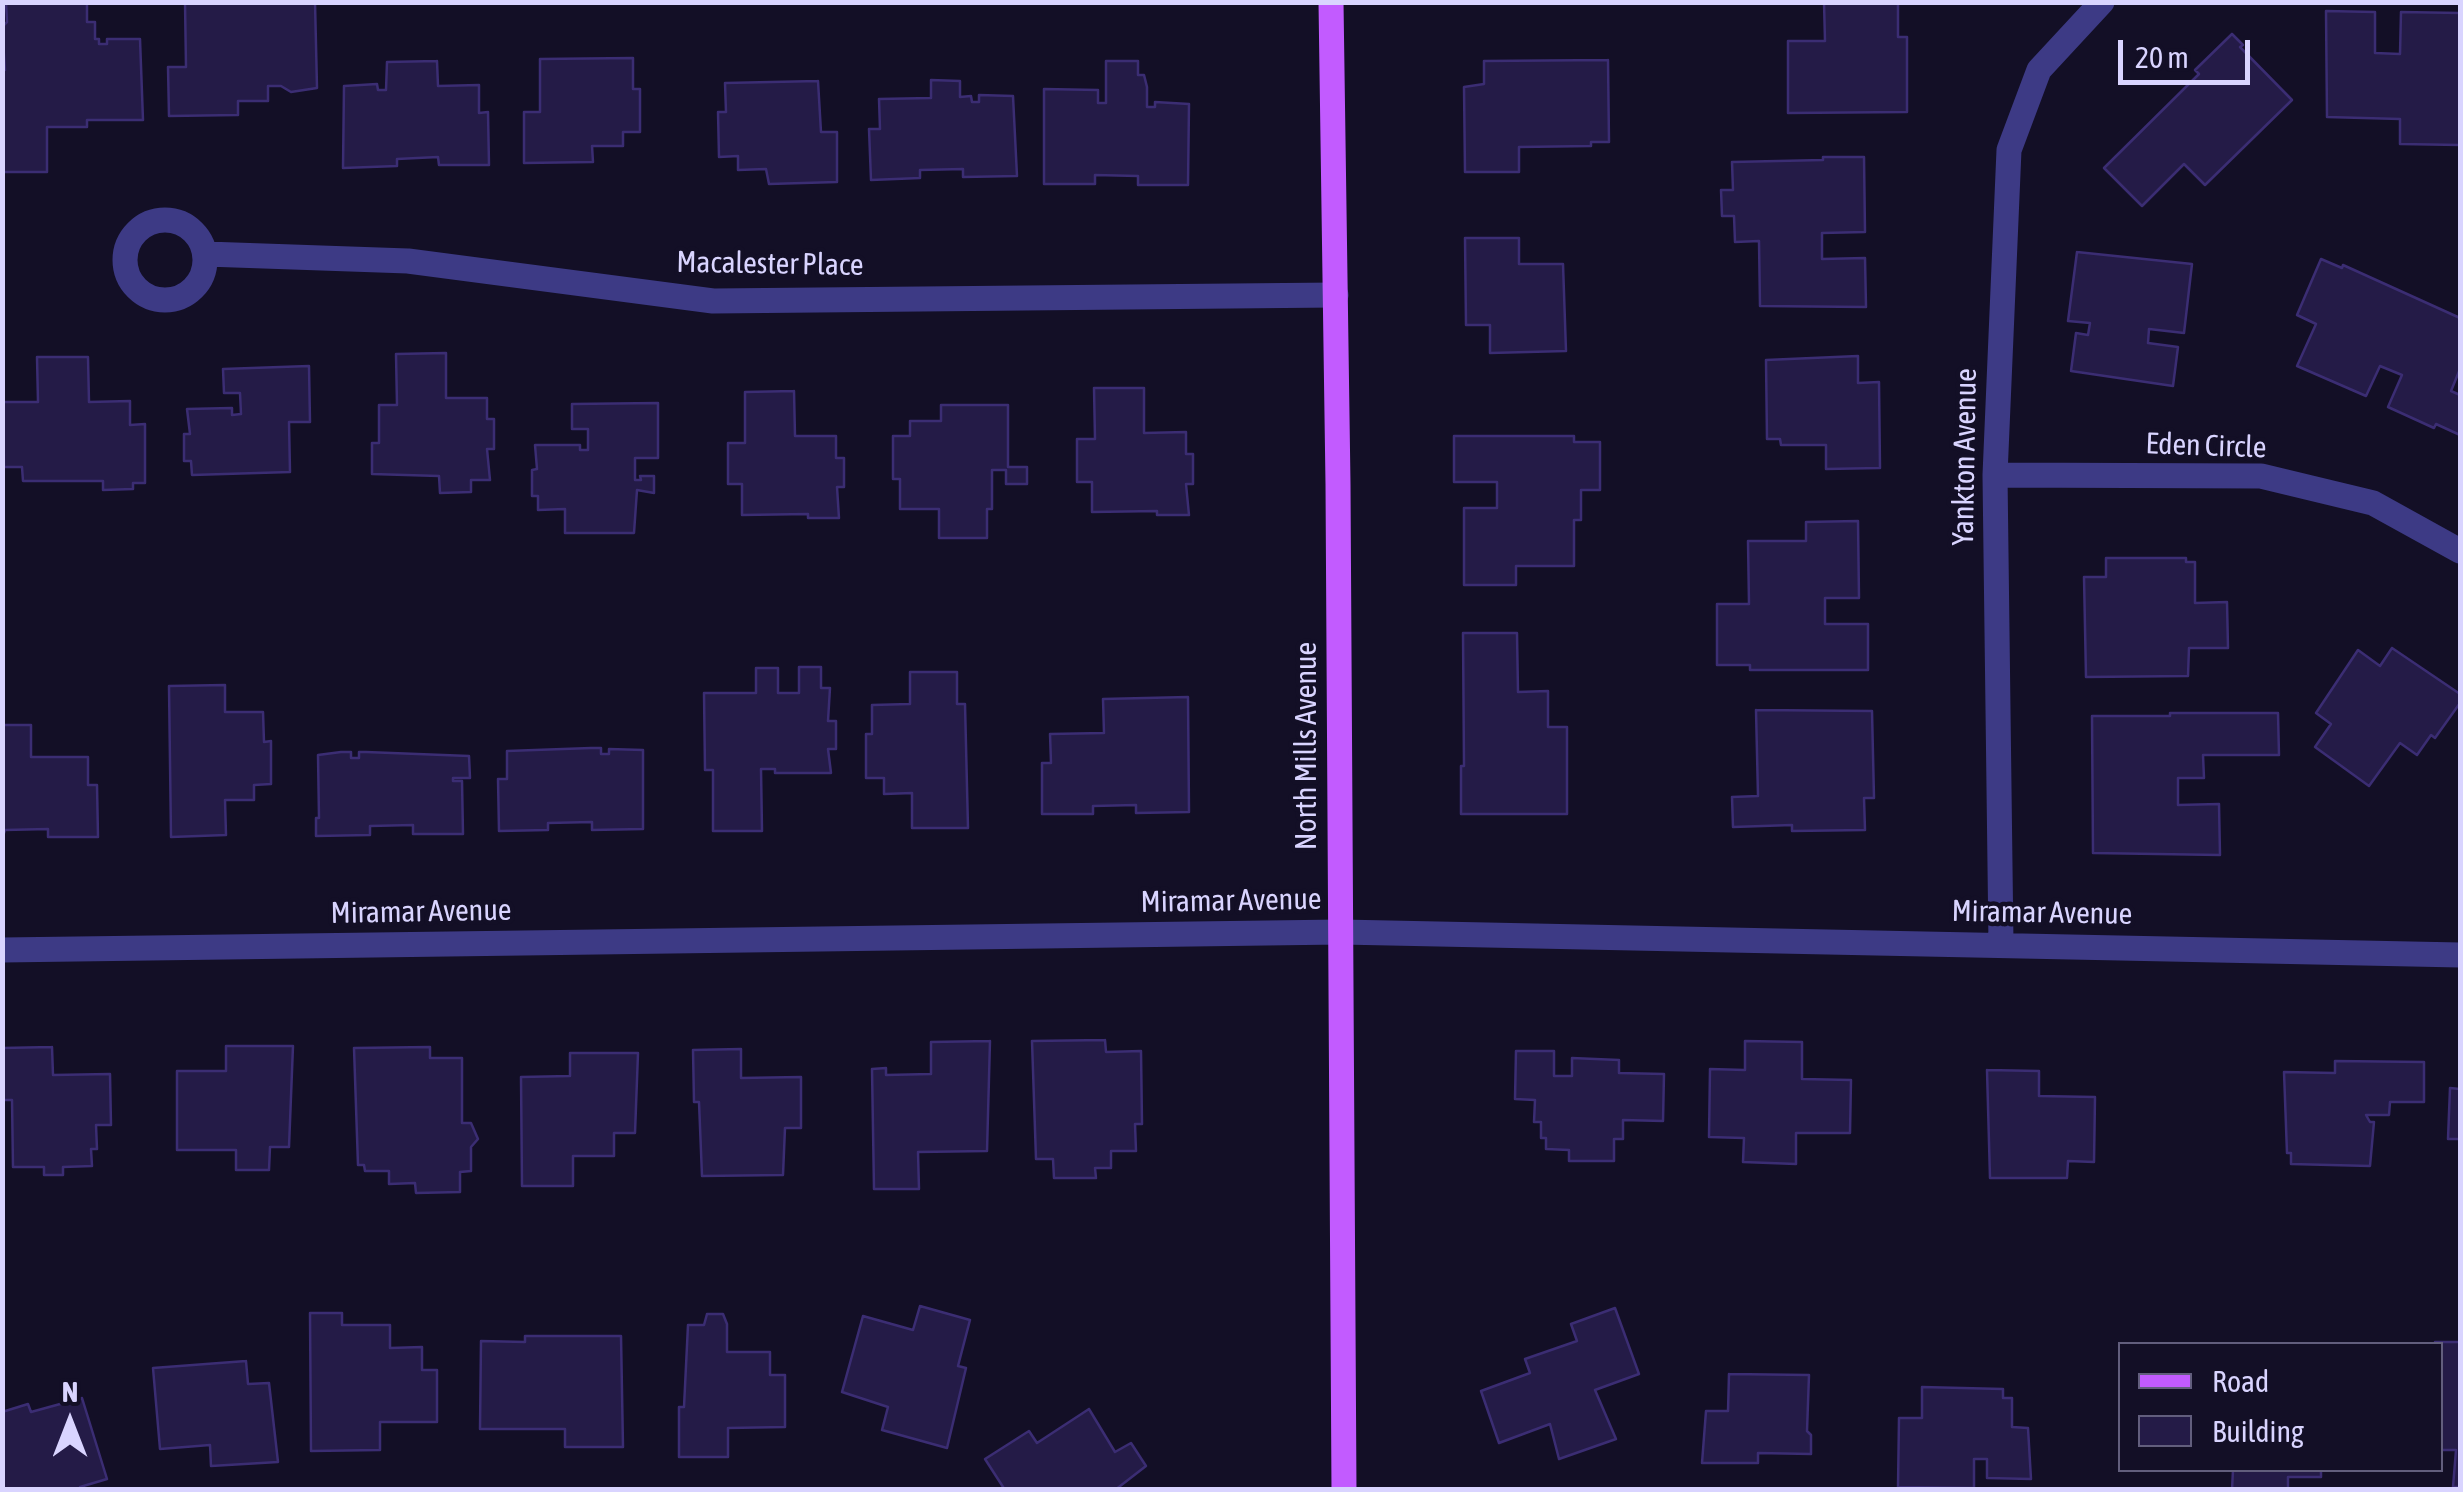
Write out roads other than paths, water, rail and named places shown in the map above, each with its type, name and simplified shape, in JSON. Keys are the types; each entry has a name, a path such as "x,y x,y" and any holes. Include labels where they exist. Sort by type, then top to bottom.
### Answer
{"main road":[{"name":"North Mills Avenue","path":"1330,2 1342,932 1344,1490"}],"street":[{"name":"Yankton Avenue","path":"2001,944 1995,475 2009,150 2040,70 2102,2"},
{"name":"Macalester Place","path":"206,254 408,261 713,300 1336,296"},
{"name":"Eden Circle","path":"1995,475 2261,476 2374,503 2460,551"},
{"name":"Miramar Avenue","path":"2,950 1342,932 2460,955"}]}
